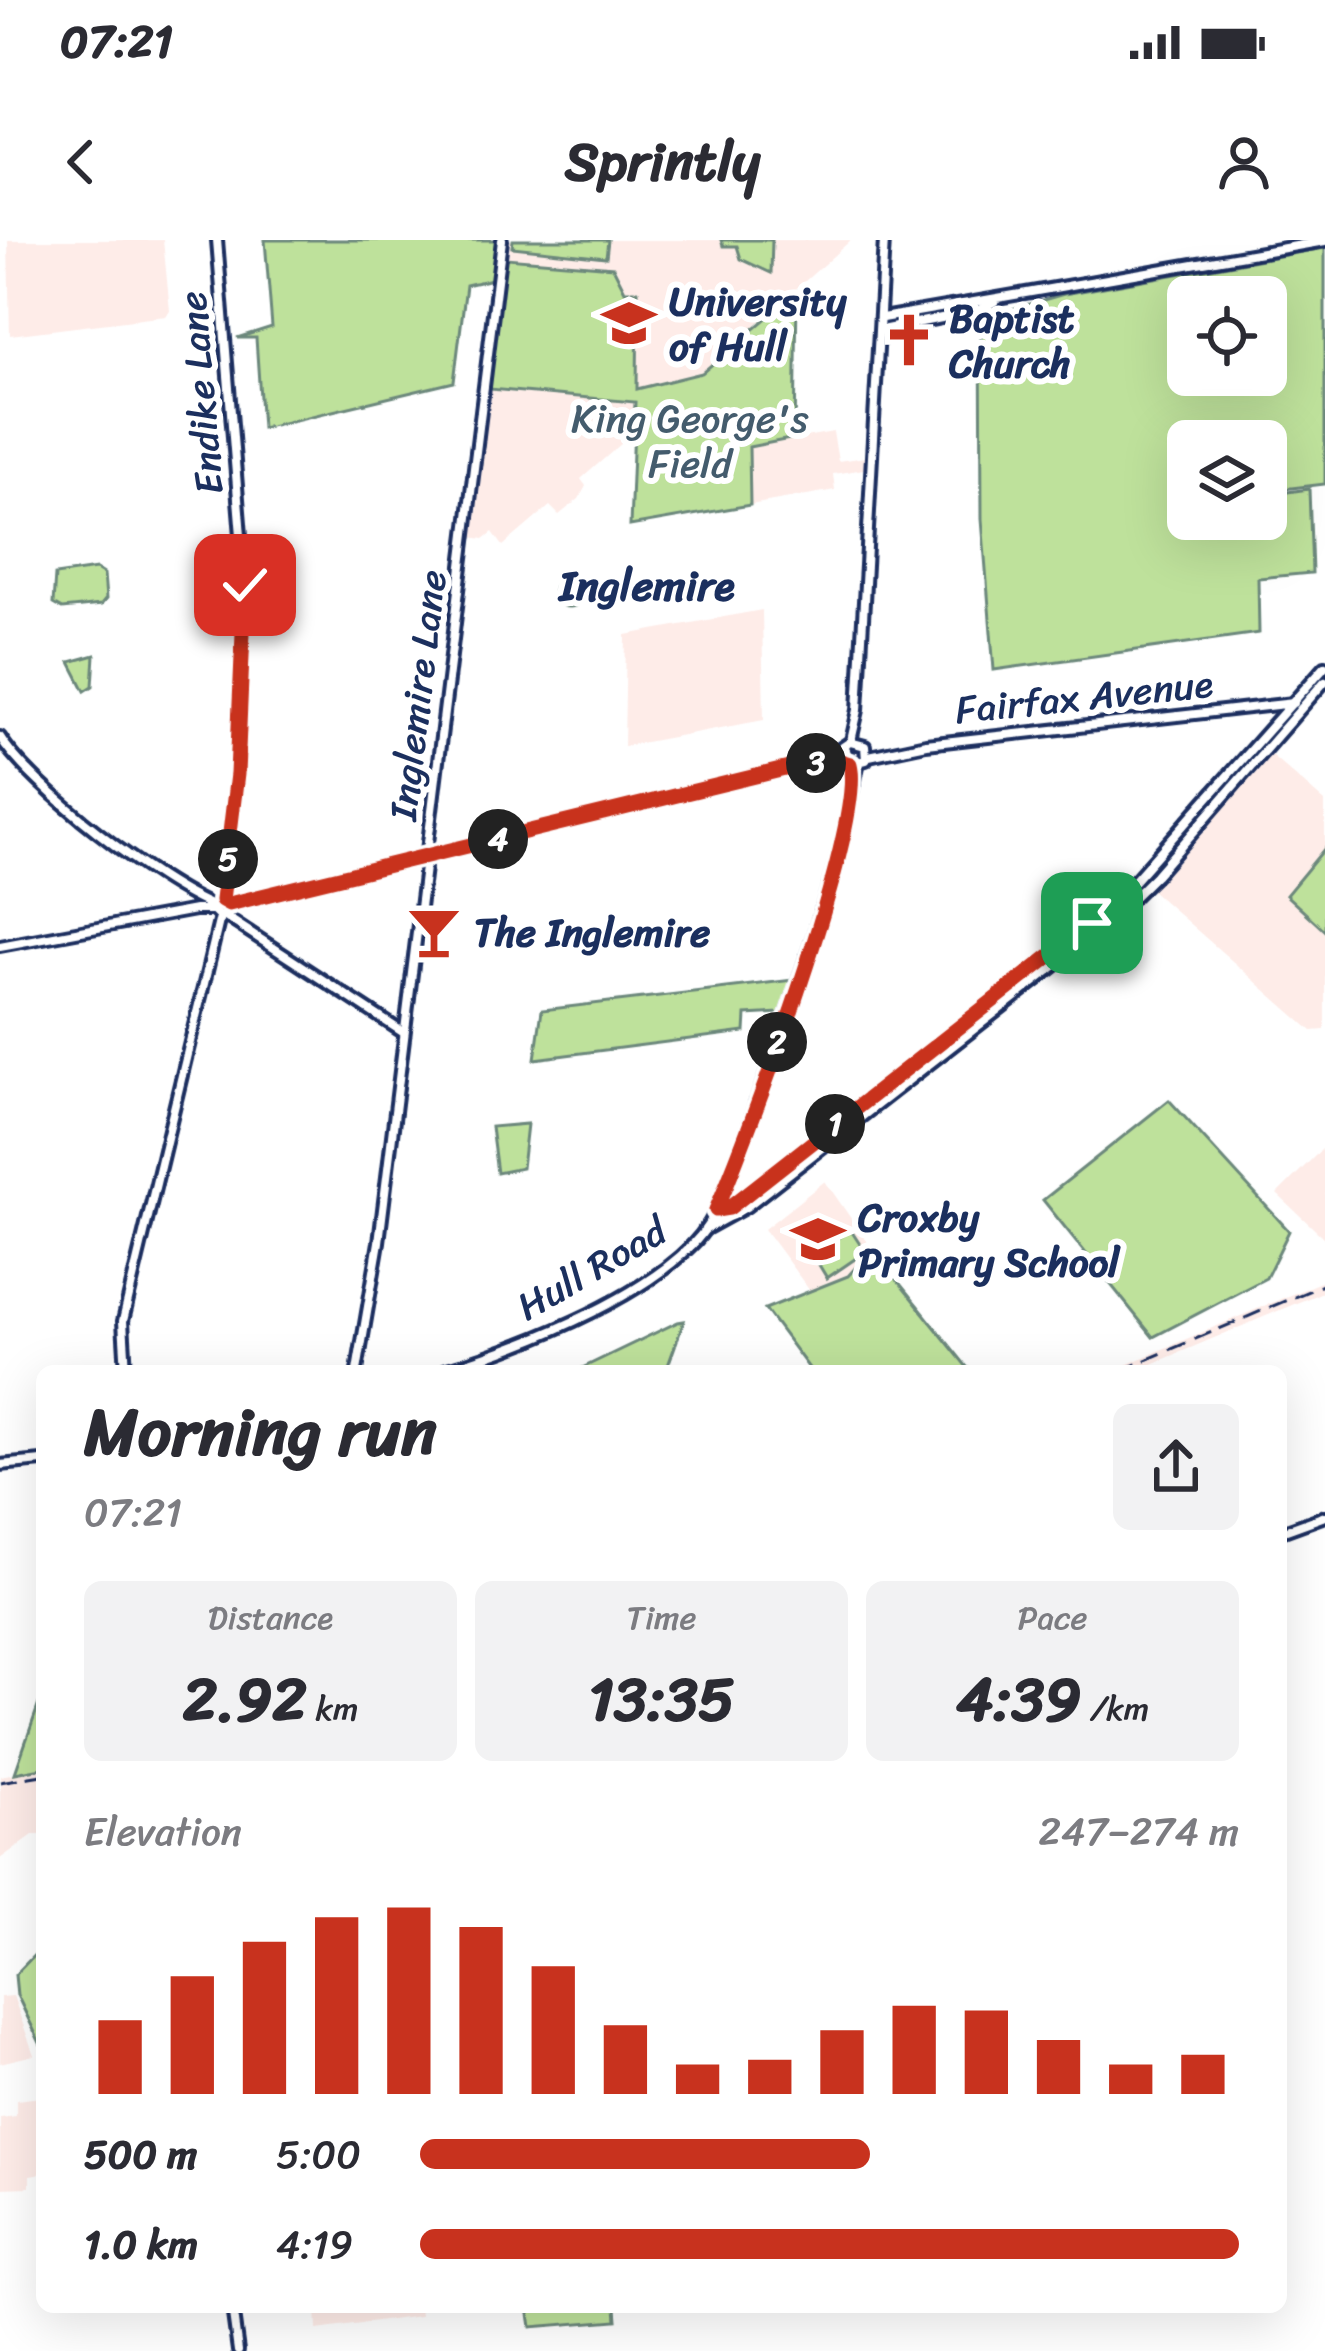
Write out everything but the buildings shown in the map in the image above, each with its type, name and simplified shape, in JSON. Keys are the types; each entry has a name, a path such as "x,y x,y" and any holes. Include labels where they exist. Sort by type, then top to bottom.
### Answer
{"street":[{"name":"Endike Lane","path":"126,1365 123,1322 220,909 237,774 245,585 217,240"},
{"name":"Inglemire Lane","path":"358,1365 427,855 502,240"},
{"path":"833,758 851,764 848,745 858,710 884,240"},
{"path":"882,318 1325,241"},
{"path":"881,330 977,311 1000,298"},
{"path":"716,1210 729,1208 1092,923 1176,844 1325,666"},
{"path":"706,1229 746,1207 1096,934 1325,682"},
{"name":"Fairfax Avenue","path":"851,764 881,750 1325,700"},
{"path":"858,710 868,757"},
{"path":"0,737 20,766 60,804 404,1033"},
{"path":"0,946 220,909 833,758 848,745"},
{"name":"Fairfax Avenue","path":"848,745 881,750"},
{"name":"Hull Road","path":"459,1365 508,1349 612,1298 668,1265 706,1229 803,968 853,789 851,764"},
{"path":"174,914 187,890"},
{"path":"0,1465 36,1462"},
{"path":"1287,1530 1325,1516"},
{"path":"233,2313 238,2351"}],"shaded area":[{"path":"8,240 163,240 170,311 166,316 10,335"},
{"name":"University of Hull","path":"508,240 851,240 702,373 637,389 630,436 581,479 586,486 579,499 559,515 550,506 503,546 493,532 484,539 471,537"},
{"path":"833,432 838,461 865,457 864,469 833,474 835,490 750,505 749,447"},
{"path":"762,610 764,720 624,746 626,635"},
{"path":"1269,753 1325,802 1325,1030 1312,1031 1151,890"},
{"path":"1325,1146 1325,1239 1277,1194"},
{"name":"Croxby Primary School","path":"825,1181 872,1249 848,1276 810,1291 764,1229"},
{"path":"1325,1280 1325,1291 1150,1365 1125,1365"},
{"path":"36,1769 36,1835 0,1859 0,1776"},
{"path":"13,1996 34,2055 0,2063 0,1997"},
{"path":"36,2098 36,2174 30,2175 30,2187 0,2188 0,2118 16,2116 16,2100"},
{"path":"316,2313 420,2313 420,2316 317,2330"}],"green space":[{"name":"King George's Field","path":"265,240 507,240 505,258 613,267 625,291 638,291 637,389 702,373 797,292 795,438 749,447 750,505 630,526 635,402 489,389 501,277 466,285 454,382 262,428 256,338 237,338 272,327"},
{"path":"513,240 608,240 606,257 512,247"},
{"path":"721,240 772,240 771,273 741,259 737,246 723,246"},
{"path":"1325,248 1325,484 1287,489 1287,420 1167,420 1167,540 1287,540 1287,492 1309,489 1312,573 1258,578 1259,633 994,670 982,519 981,318 1064,294"},
{"path":"96,569 104,574 106,599 101,605 62,609 53,604 55,575"},
{"path":"569,577 580,581 584,592 580,603 569,607 558,603 554,592 558,581"},
{"path":"95,655 93,686 85,691 70,662"},
{"path":"1325,848 1325,931 1286,895"},
{"path":"793,980 780,1013 746,1015 745,1032 535,1059 542,1010"},
{"path":"1169,1100 1289,1231 1266,1278 1153,1337 1043,1200"},
{"path":"527,1124 522,1168 497,1173 491,1127"},
{"path":"850,1229 865,1252 827,1278 813,1255"},
{"path":"872,1249 965,1365 807,1365 765,1309 848,1276"},
{"path":"684,1321 668,1365 588,1365"},
{"path":"36,1712 36,1769 15,1773"},
{"path":"36,1953 36,2035 17,1995 15,1975"},
{"path":"529,2313 616,2313 617,2320 531,2327"}],"railway":[{"path":"1134,1365 1325,1284"},
{"path":"0,1782 36,1776"}],"place":[{"name":"University of Hull","path":"629,323"},
{"name":"Baptist Church","path":"909,340"},
{"name":"The Inglemire","path":"434,932"},
{"name":"Croxby Primary School","path":"818,1239"}],"district":[{"name":"Inglemire","path":"647,585"}],"route":[{"path":"245,585 244,685 222,900 229,904 830,758 850,764 851,808 824,904 716,1210 729,1208 1092,923"}]}
